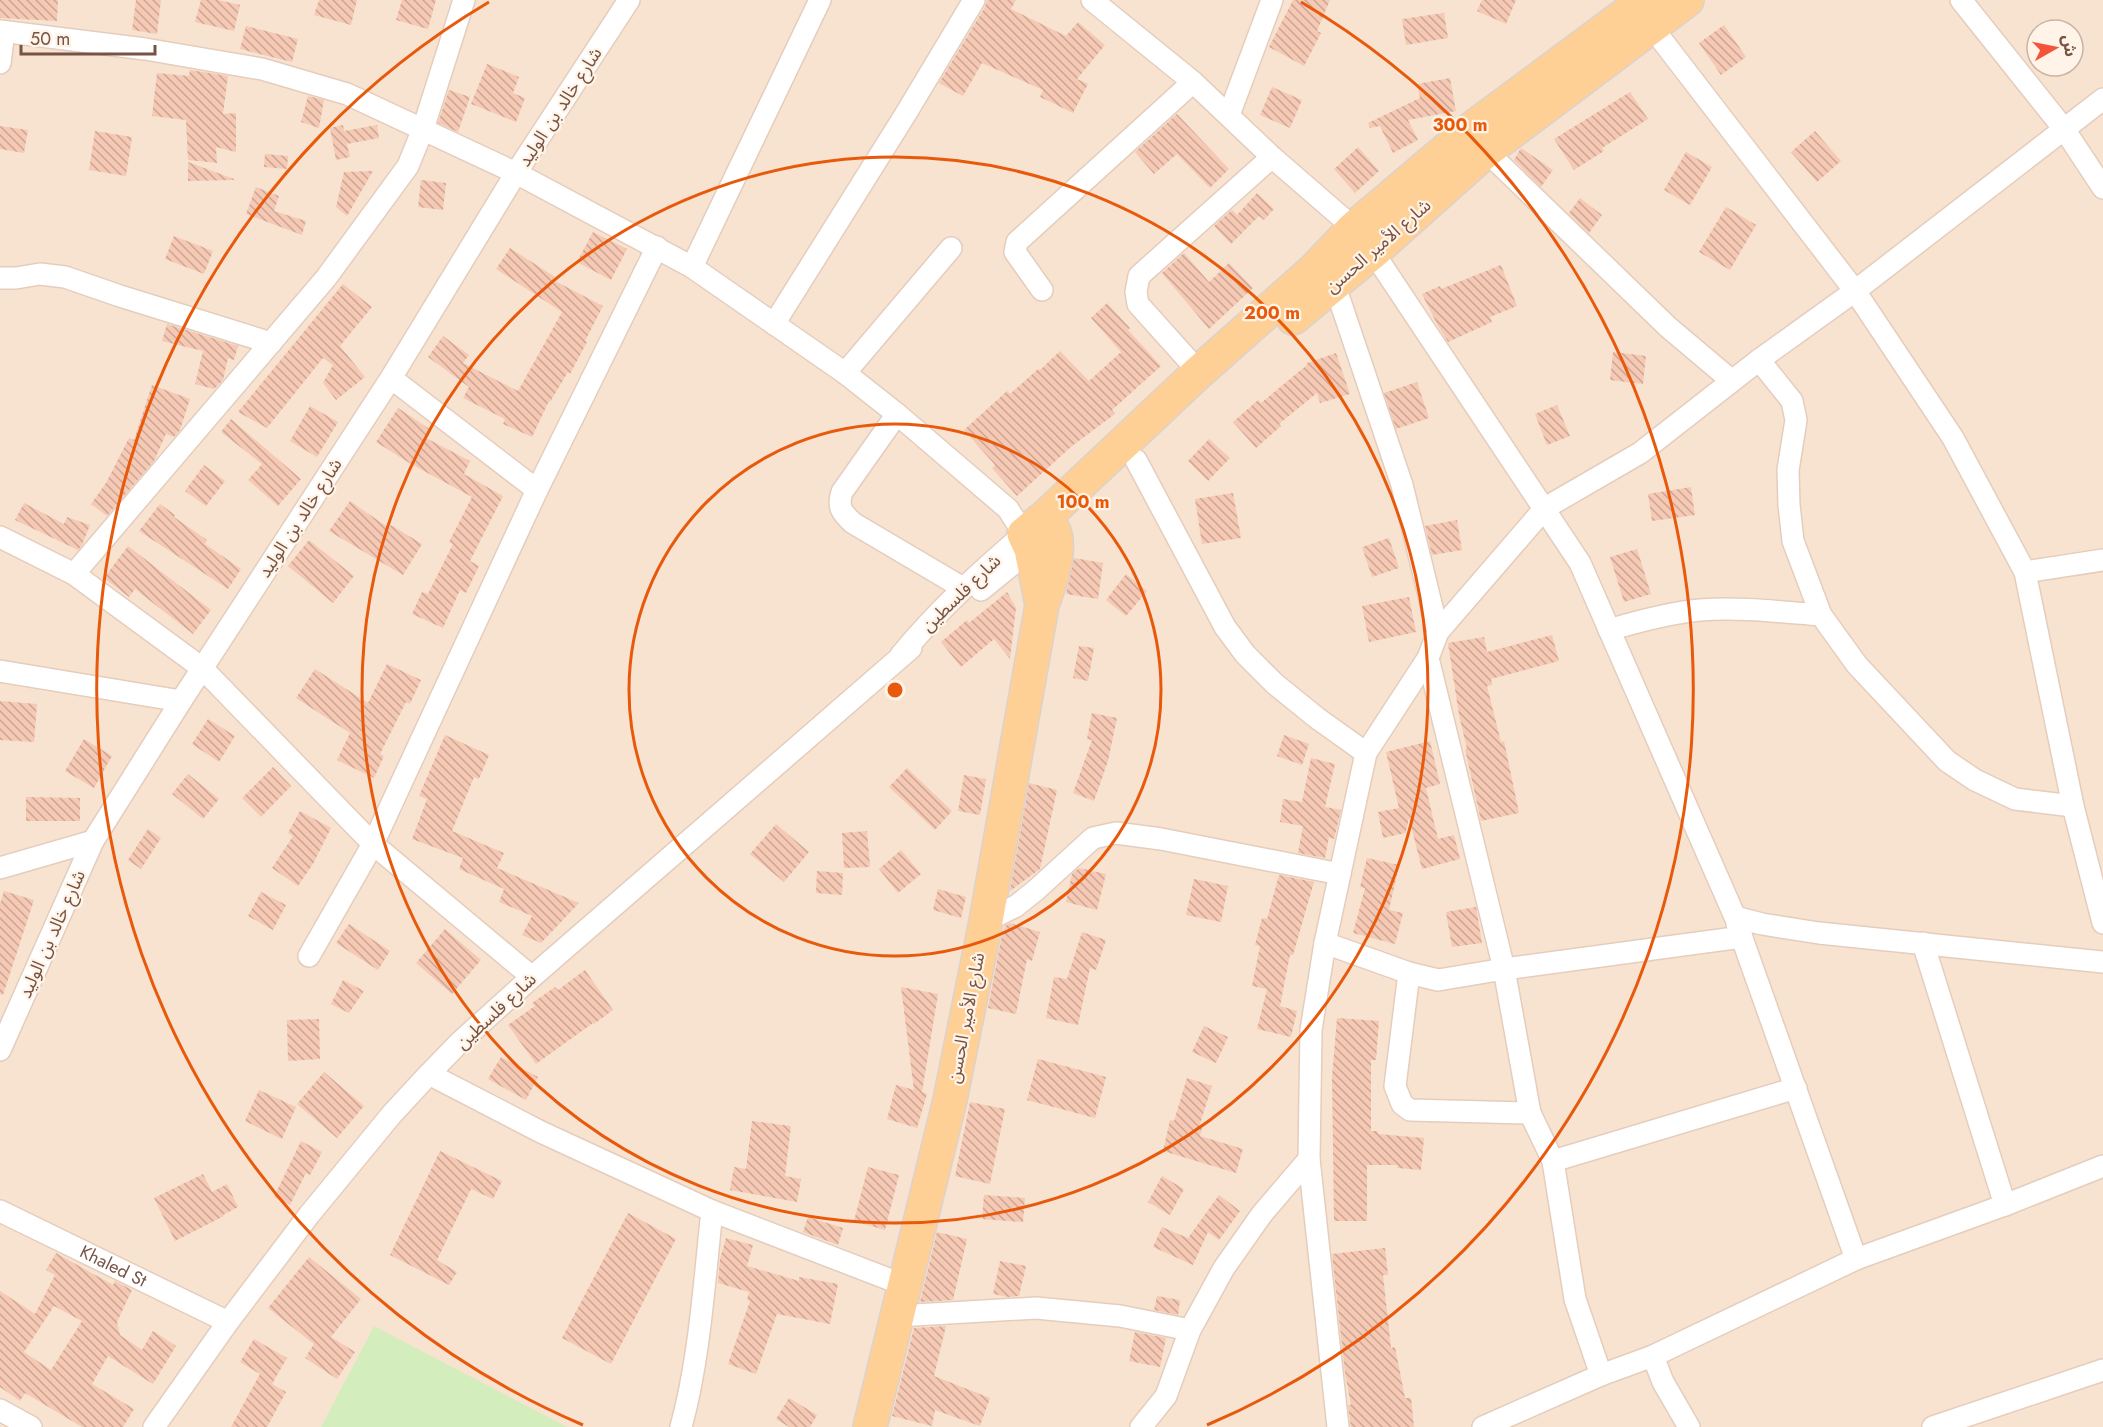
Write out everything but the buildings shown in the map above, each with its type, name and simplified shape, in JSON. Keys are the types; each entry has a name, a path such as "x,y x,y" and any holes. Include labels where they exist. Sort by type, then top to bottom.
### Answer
{"main road":[{"name":"شارع الأمير الحسن","path":"1032,528 1136,460 1214,387 1334,283 1364,240 1470,130 1638,8 1687,0"},
{"name":"شارع الأمير الحسن","path":"1032,528 1199,372 1314,270 1364,240 1486,151 1638,8"},
{"name":"شارع الأمير الحسن","path":"870,1427 950,1100 986,921 1042,605 1054,564 1056,542 1032,528"}],"street":[{"path":"74,574 326,278 408,166 423,129 464,0"},
{"name":"شارع خالد بن الوليد","path":"0,1050 93,841 202,668 391,378 516,173 629,0"},
{"path":"692,267 820,0"},
{"path":"774,324 899,125 974,0"},
{"path":"1092,0 1193,82 1364,240 1580,563 1739,927 1856,1259"},
{"path":"1229,115 1272,0"},
{"path":"1961,0 2064,129 2103,188"},
{"path":"1638,8 1855,291 1953,438 2025,572 2073,806 2103,923"},
{"path":"0,63 2,32 145,50 262,69 346,94 516,173 692,267 845,373 1032,528"},
{"path":"1042,290 1015,252 1017,242 1193,82"},
{"path":"1338,1427 1309,1159 1311,1030 1325,943 1366,753 1428,658 1438,632 1545,508 1640,453 1759,360 1855,291 2103,99"},
{"path":"1486,151 1668,327 1732,381"},
{"path":"1199,372 1138,304 1136,292 1139,276 1272,157"},
{"path":"309,956 373,844 537,490 657,247"},
{"path":"845,373 951,248"},
{"path":"0,278 40,274 65,277 271,343"},
{"path":"1334,283 1402,485 1438,632"},
{"path":"1759,360 1792,401 1796,420 1788,470 1793,541 1821,615 1857,665 1947,761 1975,780 2015,799 2073,806"},
{"path":"391,378 537,490"},
{"path":"897,414 842,492 839,501 842,512 853,523 963,588"},
{"path":"1136,460 1225,627 1245,654 1284,691 1366,753"},
{"name":"شارع فلسطين","path":"901,655 925,626 963,588 1032,528"},
{"name":"شارع فلسطين","path":"154,1427 228,1322 352,1161 429,1074 532,977 901,655 933,633 972,598 1032,528"},
{"path":"0,537 74,574 202,668 373,844 532,977"},
{"path":"2025,572 2103,560"},
{"path":"1610,630 1661,615 1701,610 1758,610 1821,615"},
{"path":"1428,658 1504,969 1530,1113 1553,1161 1575,1299 1601,1375"},
{"path":"0,671 181,701"},
{"path":"986,921 1016,906 1093,838 1116,833 1161,839 1340,874"},
{"path":"0,868 93,841"},
{"path":"1325,943 1409,973 1438,980 1762,924 1819,933 2103,962"},
{"path":"1923,943 2005,1205"},
{"path":"1409,973 1395,1086 1402,1104 1410,1110 1530,1113"},
{"path":"429,1074 541,1132 711,1211 903,1285"},
{"path":"1553,1161 1796,1088"},
{"path":"1141,1427 1166,1396 1190,1330 1224,1268 1263,1214 1309,1159"},
{"path":"1482,1427 1601,1375 1653,1356 1856,1259 2005,1205 2103,1166"},
{"name":"Khaled St","path":"0,1211 228,1322"},
{"path":"681,1427 689,1398 711,1211"},
{"path":"897,1316 1036,1308 1120,1316 1190,1330"},
{"path":"1653,1356 1663,1382 1689,1427"},
{"path":"1933,1427 2103,1370"},
{"path":"0,1410 31,1427"}],"shaded area":[{"path":"0,0 2103,0 2103,1427 0,1427"}],"green space":[{"path":"374,1326 567,1427 321,1427"}]}
